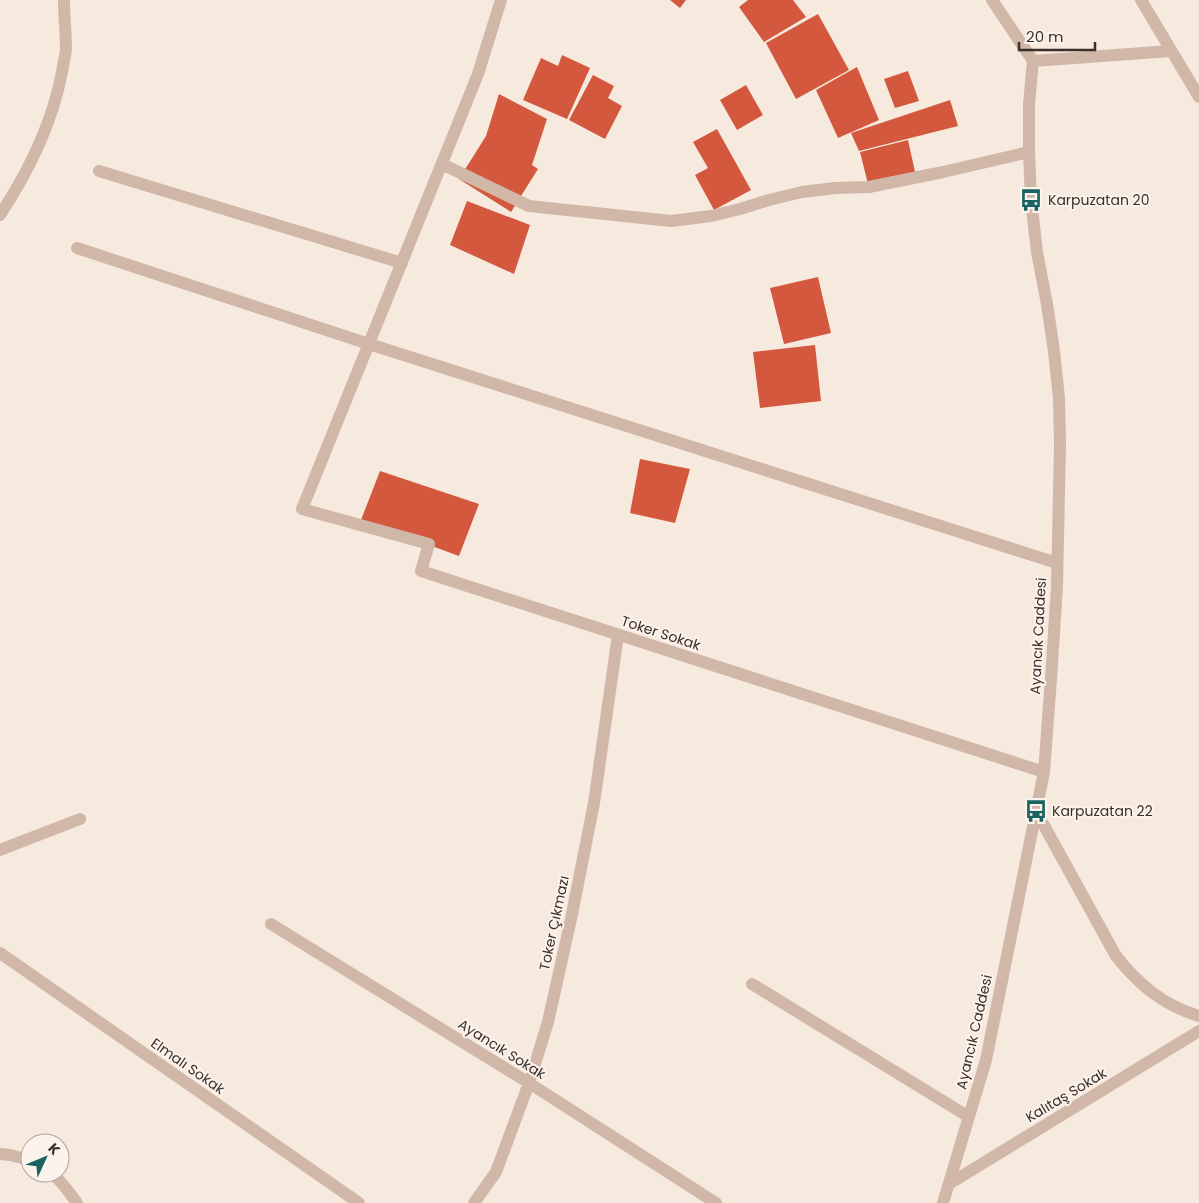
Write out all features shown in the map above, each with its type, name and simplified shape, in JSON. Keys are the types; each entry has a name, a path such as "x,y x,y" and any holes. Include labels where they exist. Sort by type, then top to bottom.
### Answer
{"street":[{"path":"0,215 18,188 34,157 48,123 59,87 66,51 64,0"},
{"path":"369,344 478,74 501,0"},
{"path":"992,0 1033,61 1171,51"},
{"path":"1141,0 1199,97"},
{"name":"Ayancık Caddesi","path":"943,1203 986,1060 1044,772 1052,680 1060,445 1054,351 1037,252 1031,200 1028,152 1029,104 1033,61"},
{"path":"442,164 529,206 671,221 711,216 802,192 835,188 869,187 1028,152"},
{"path":"99,171 402,263"},
{"path":"77,248 369,344 1057,563"},
{"name":"Toker Sokak","path":"369,344 302,509 429,544 421,571 1044,772"},
{"name":"Toker Çıkmazı","path":"474,1203 496,1172 529,1083 548,1022 594,804 618,635"},
{"path":"1036,811 1116,956 1128,971 1158,998 1177,1008 1199,1016"},
{"path":"0,850 80,818"},
{"name":"Ayancık Sokak","path":"271,924 529,1083 716,1203"},
{"name":"Elmalı Sokak","path":"0,953 359,1203"},
{"path":"752,984 969,1117"},
{"name":"Kalıtaş Sokak","path":"949,1184 1199,1031"},
{"path":"0,1154 20,1158"},
{"path":"62,1183 77,1203"}],"building":[{"path":"670,0 686,0 680,8"},
{"path":"748,0 793,0 806,17 764,42 739,7"},
{"path":"818,14 849,70 796,99 766,43"},
{"path":"562,55 590,68 567,119 523,100 541,58 558,66"},
{"path":"857,67 879,120 838,138 816,90"},
{"path":"908,71 919,101 895,108 884,79"},
{"path":"593,75 614,86 608,98 622,106 605,139 569,120"},
{"path":"746,85 763,115 737,130 720,100"},
{"path":"499,94 547,119 532,165 538,169 511,212 459,179 486,136"},
{"path":"950,100 958,126 859,151 851,133"},
{"path":"717,129 751,190 714,210 695,175 708,168 693,142"},
{"path":"908,140 917,181 870,192 860,152"},
{"path":"467,201 530,225 514,274 450,245"},
{"path":"818,277 831,333 784,344 770,288"},
{"path":"815,345 821,401 760,408 753,352"},
{"path":"640,459 690,469 675,523 630,513"},
{"path":"380,471 479,504 459,556 361,520"}],"place":[{"name":"Karpuzatan 20","path":"1031,200"},
{"name":"Karpuzatan 22","path":"1036,811"}]}
